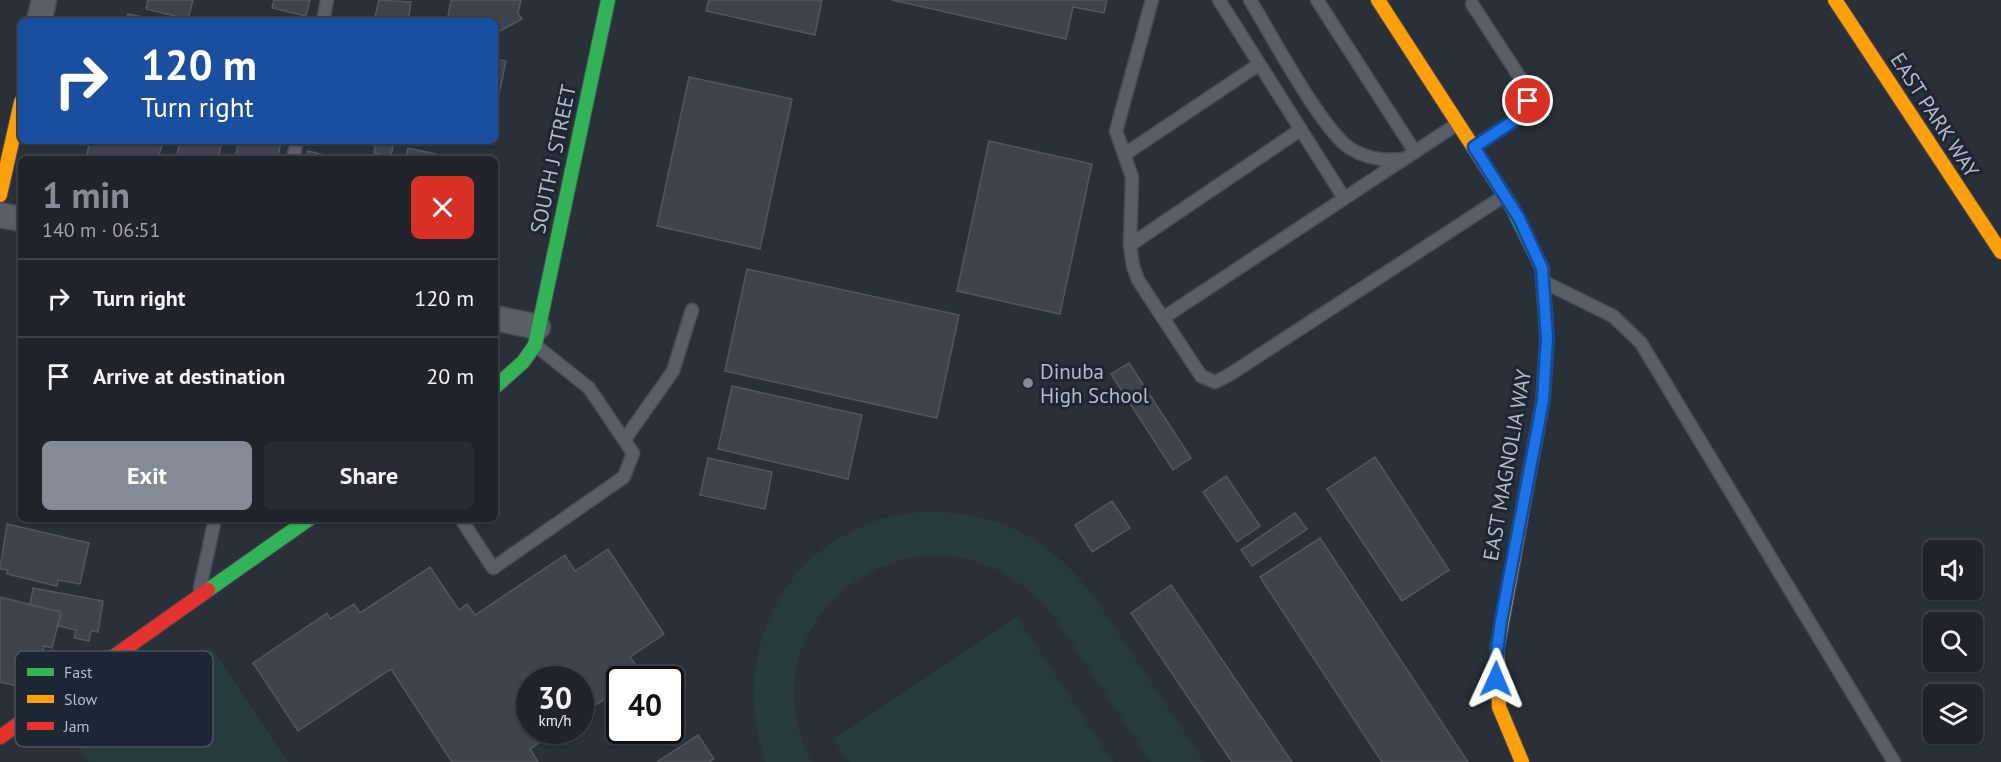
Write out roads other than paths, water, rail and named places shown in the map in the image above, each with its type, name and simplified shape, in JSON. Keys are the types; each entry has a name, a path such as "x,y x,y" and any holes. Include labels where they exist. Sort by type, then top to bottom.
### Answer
{"street":[{"path":"40,18 44,0"},
{"name":"SOUTH J STREET","path":"537,336 608,0"},
{"name":"EAST MAGNOLIA WAY","path":"1378,0 1519,218 1537,258 1543,281 1547,338 1543,400 1497,650 1499,707 1522,762"},
{"name":"EAST PARK WAY","path":"1835,0 2001,252"},
{"path":"0,195 18,115"},
{"path":"0,215 18,218"},
{"path":"498,319 537,336 523,362 498,384"},
{"path":"121,651 305,522"},
{"path":"1,736 15,726"}],"lane":[{"path":"324,18 327,0"},
{"path":"1152,0 1116,131 1132,177 1130,245 1132,266 1138,280 1201,376 1215,382 1505,196"},
{"path":"1219,0 1258,66 1344,198"},
{"path":"1250,0 1331,131 1351,149 1368,157 1388,160 1410,155"},
{"path":"1317,0 1410,155"},
{"path":"1472,4 1530,93 1524,112 1518,118 1474,147"},
{"path":"1125,154 1258,66"},
{"path":"1162,318 1459,124"},
{"path":"1130,245 1300,130"},
{"path":"1543,281 1613,316 1641,343 1894,762"},
{"path":"625,439 673,370 692,310"},
{"path":"462,522 494,568 624,477 633,453 625,439 589,388 537,336"},
{"path":"198,597 214,522"}],"place":[{"name":"Dinuba High School","path":"1028,383"}]}
